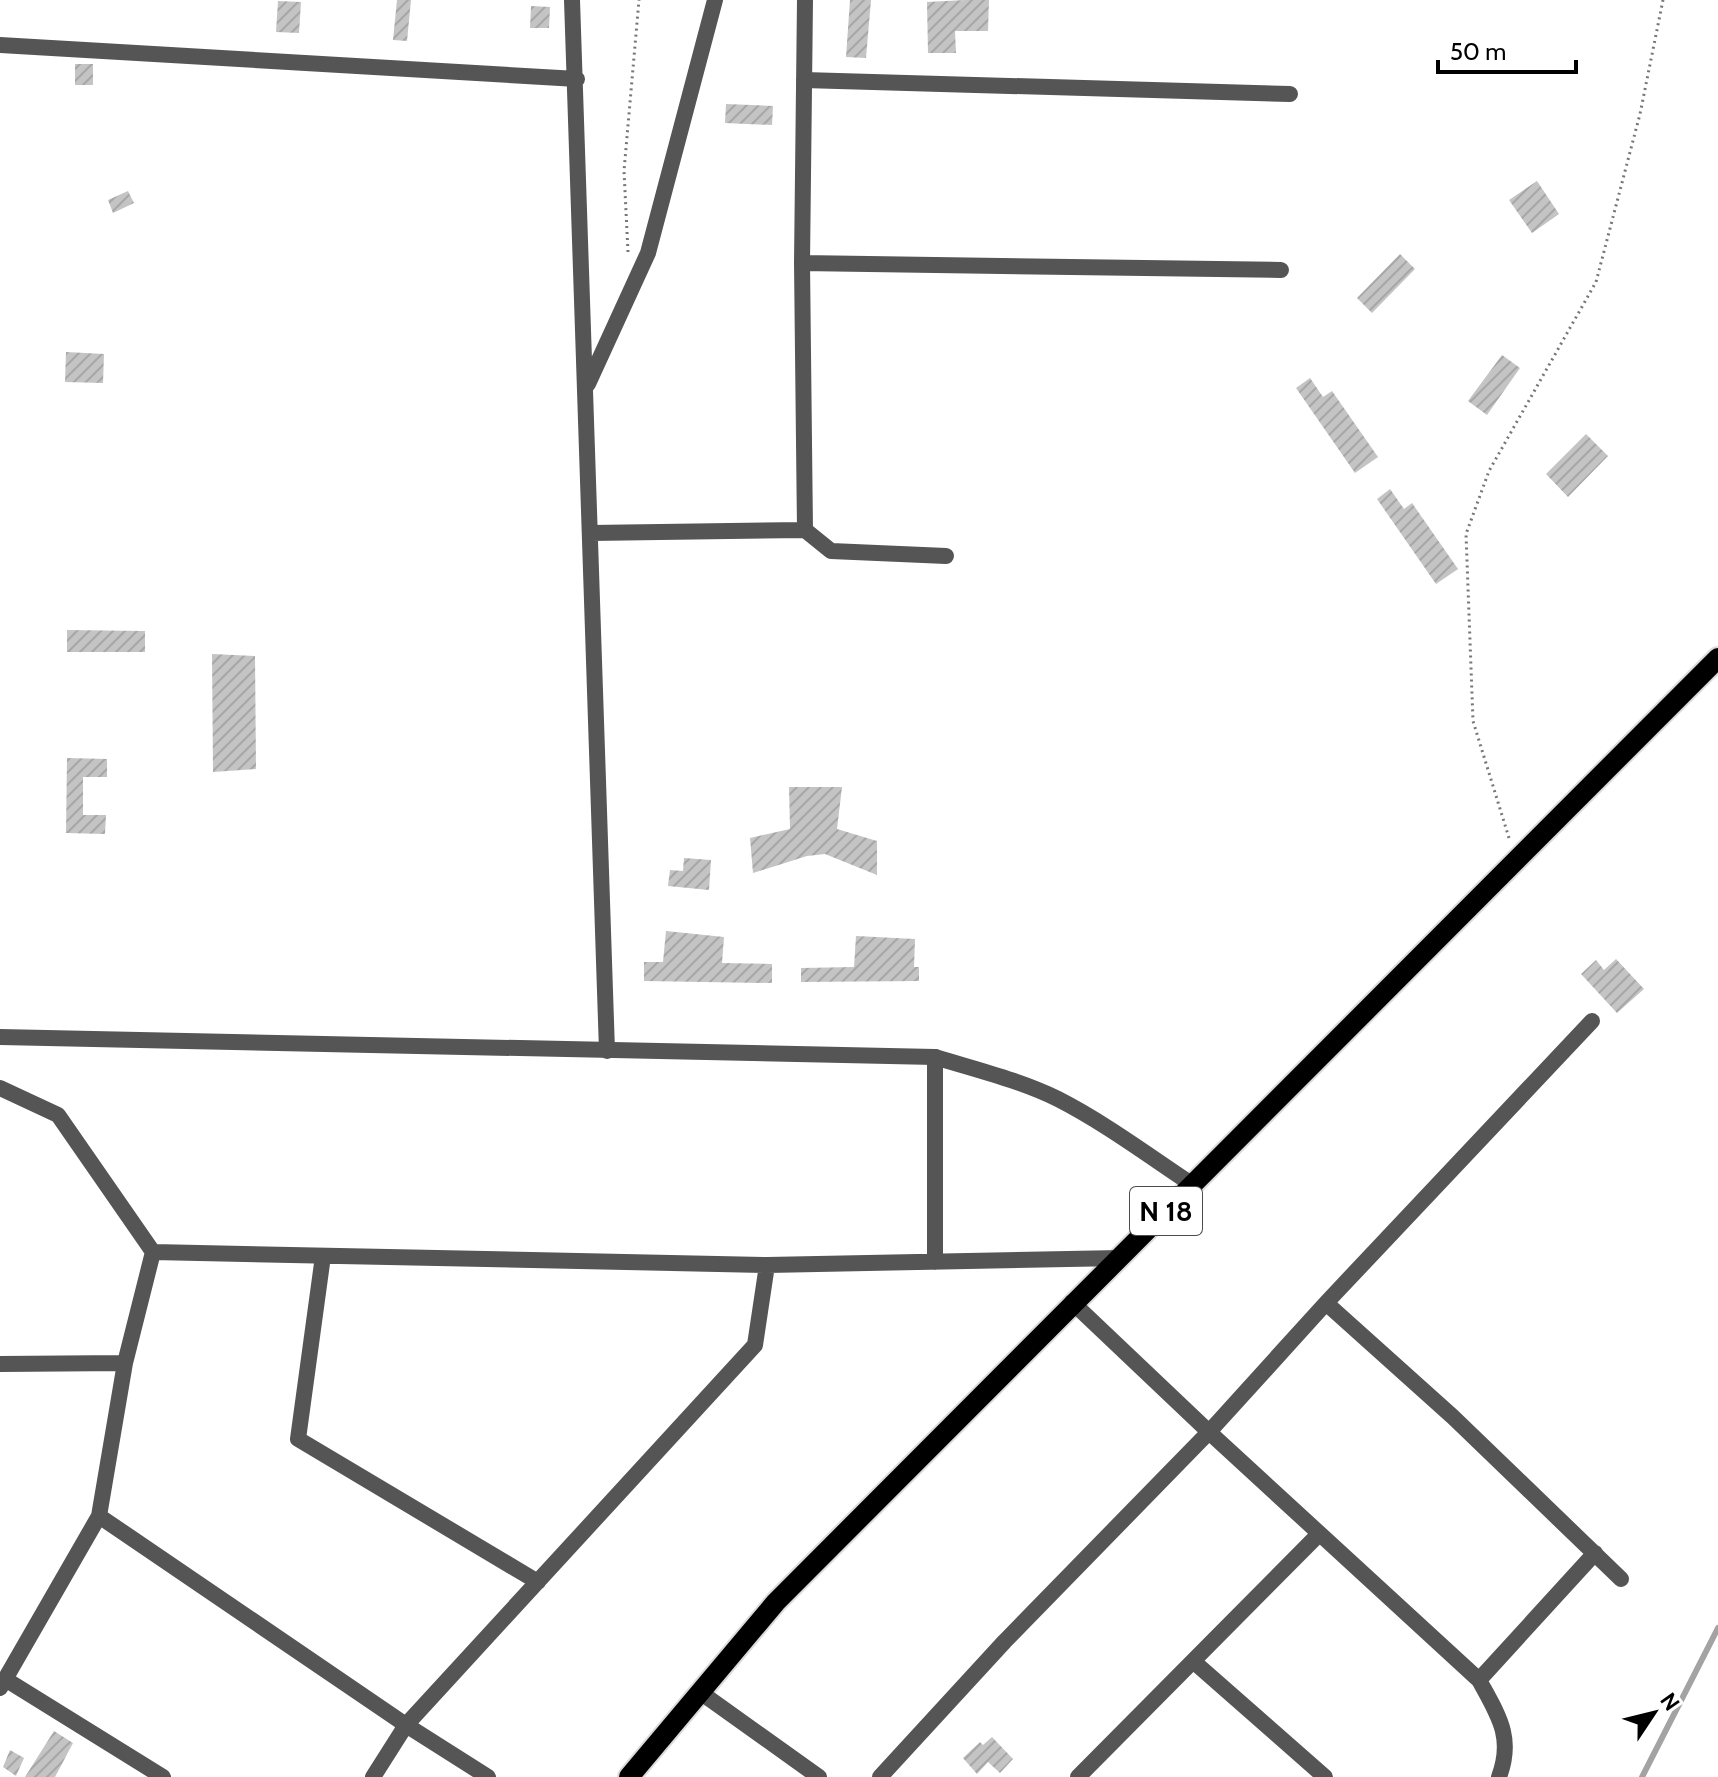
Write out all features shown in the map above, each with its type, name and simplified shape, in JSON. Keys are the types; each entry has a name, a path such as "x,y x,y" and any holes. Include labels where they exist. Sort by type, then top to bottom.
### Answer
{"main road":[{"name":"N 18","path":"629,1777 776,1602 1718,658"}],"street":[{"path":"572,0 607,1051"},
{"path":"586,387 648,253 715,0"},
{"path":"805,0 802,263 805,530"},
{"path":"0,45 577,79"},
{"path":"804,80 1290,94"},
{"path":"802,263 1281,270"},
{"path":"591,533 805,530 831,551 946,556"},
{"path":"880,1777 1005,1641 1209,1432 1592,1021"},
{"path":"0,1037 935,1057 1017,1082 1057,1099 1096,1120 1193,1185"},
{"path":"935,1057 935,1262"},
{"path":"0,1088 58,1115 153,1252 125,1363 99,1516 3,1684 163,1777"},
{"path":"153,1252 767,1265 1120,1258"},
{"path":"323,1256 298,1439 538,1582"},
{"path":"373,1777 406,1725 755,1345 767,1265"},
{"path":"1072,1302 1479,1680 1501,1720 1506,1743 1505,1762 1499,1777"},
{"path":"1326,1303 1453,1417 1621,1579"},
{"path":"0,1364 125,1363"},
{"path":"99,1516 406,1725 488,1777"},
{"path":"1078,1777 1319,1534"},
{"path":"1479,1680 1595,1553"},
{"path":"1193,1661 1315,1774"},
{"path":"700,1692 819,1777"}],"path":[{"path":"630,291 624,171 639,0"},
{"path":"1516,861 1473,721 1466,534 1489,471 1596,282 1640,114 1663,0"}],"building":[{"path":"397,0 411,0 407,41 393,40"},
{"path":"850,0 871,0 866,58 846,57"},
{"path":"989,0 988,31 955,31 956,53 928,53 927,2"},
{"path":"278,1 301,2 299,33 276,32"},
{"path":"531,6 550,7 549,28 530,28"},
{"path":"75,64 93,64 93,85 75,85"},
{"path":"726,104 773,106 772,125 725,123"},
{"path":"1537,181 1559,214 1532,233 1509,200"},
{"path":"128,191 134,203 113,213 108,200"},
{"path":"1400,254 1415,269 1372,313 1357,298"},
{"path":"66,352 104,354 103,383 65,382"},
{"path":"1502,355 1520,368 1487,415 1468,401"},
{"path":"1310,378 1323,397 1332,391 1378,457 1355,473 1296,388"},
{"path":"1586,434 1608,456 1568,497 1546,474"},
{"path":"1390,489 1404,509 1412,503 1458,569 1436,584 1377,499"},
{"path":"67,630 145,631 145,652 67,652"},
{"path":"212,654 255,656 256,769 213,772"},
{"path":"67,758 107,759 107,777 83,777 83,815 106,815 105,834 66,833"},
{"path":"789,787 842,787 837,829 877,841 877,875 825,854 807,856 753,873 750,838 790,829"},
{"path":"684,858 711,860 709,890 668,886 670,870 683,871"},
{"path":"666,931 724,937 722,963 772,964 772,983 644,981 644,962 663,962"},
{"path":"856,936 915,939 914,967 919,967 919,981 801,982 801,968 854,967"},
{"path":"1616,959 1644,989 1617,1013 1581,974 1596,960 1604,970"},
{"path":"54,1731 73,1743 55,1777 25,1777"},
{"path":"992,1737 1013,1759 1000,1773 988,1762 977,1774 963,1758 980,1742 983,1745"},
{"path":"10,1750 24,1758 16,1776 3,1767"}],"waterway":[{"path":"1642,1777 1718,1628"}]}
